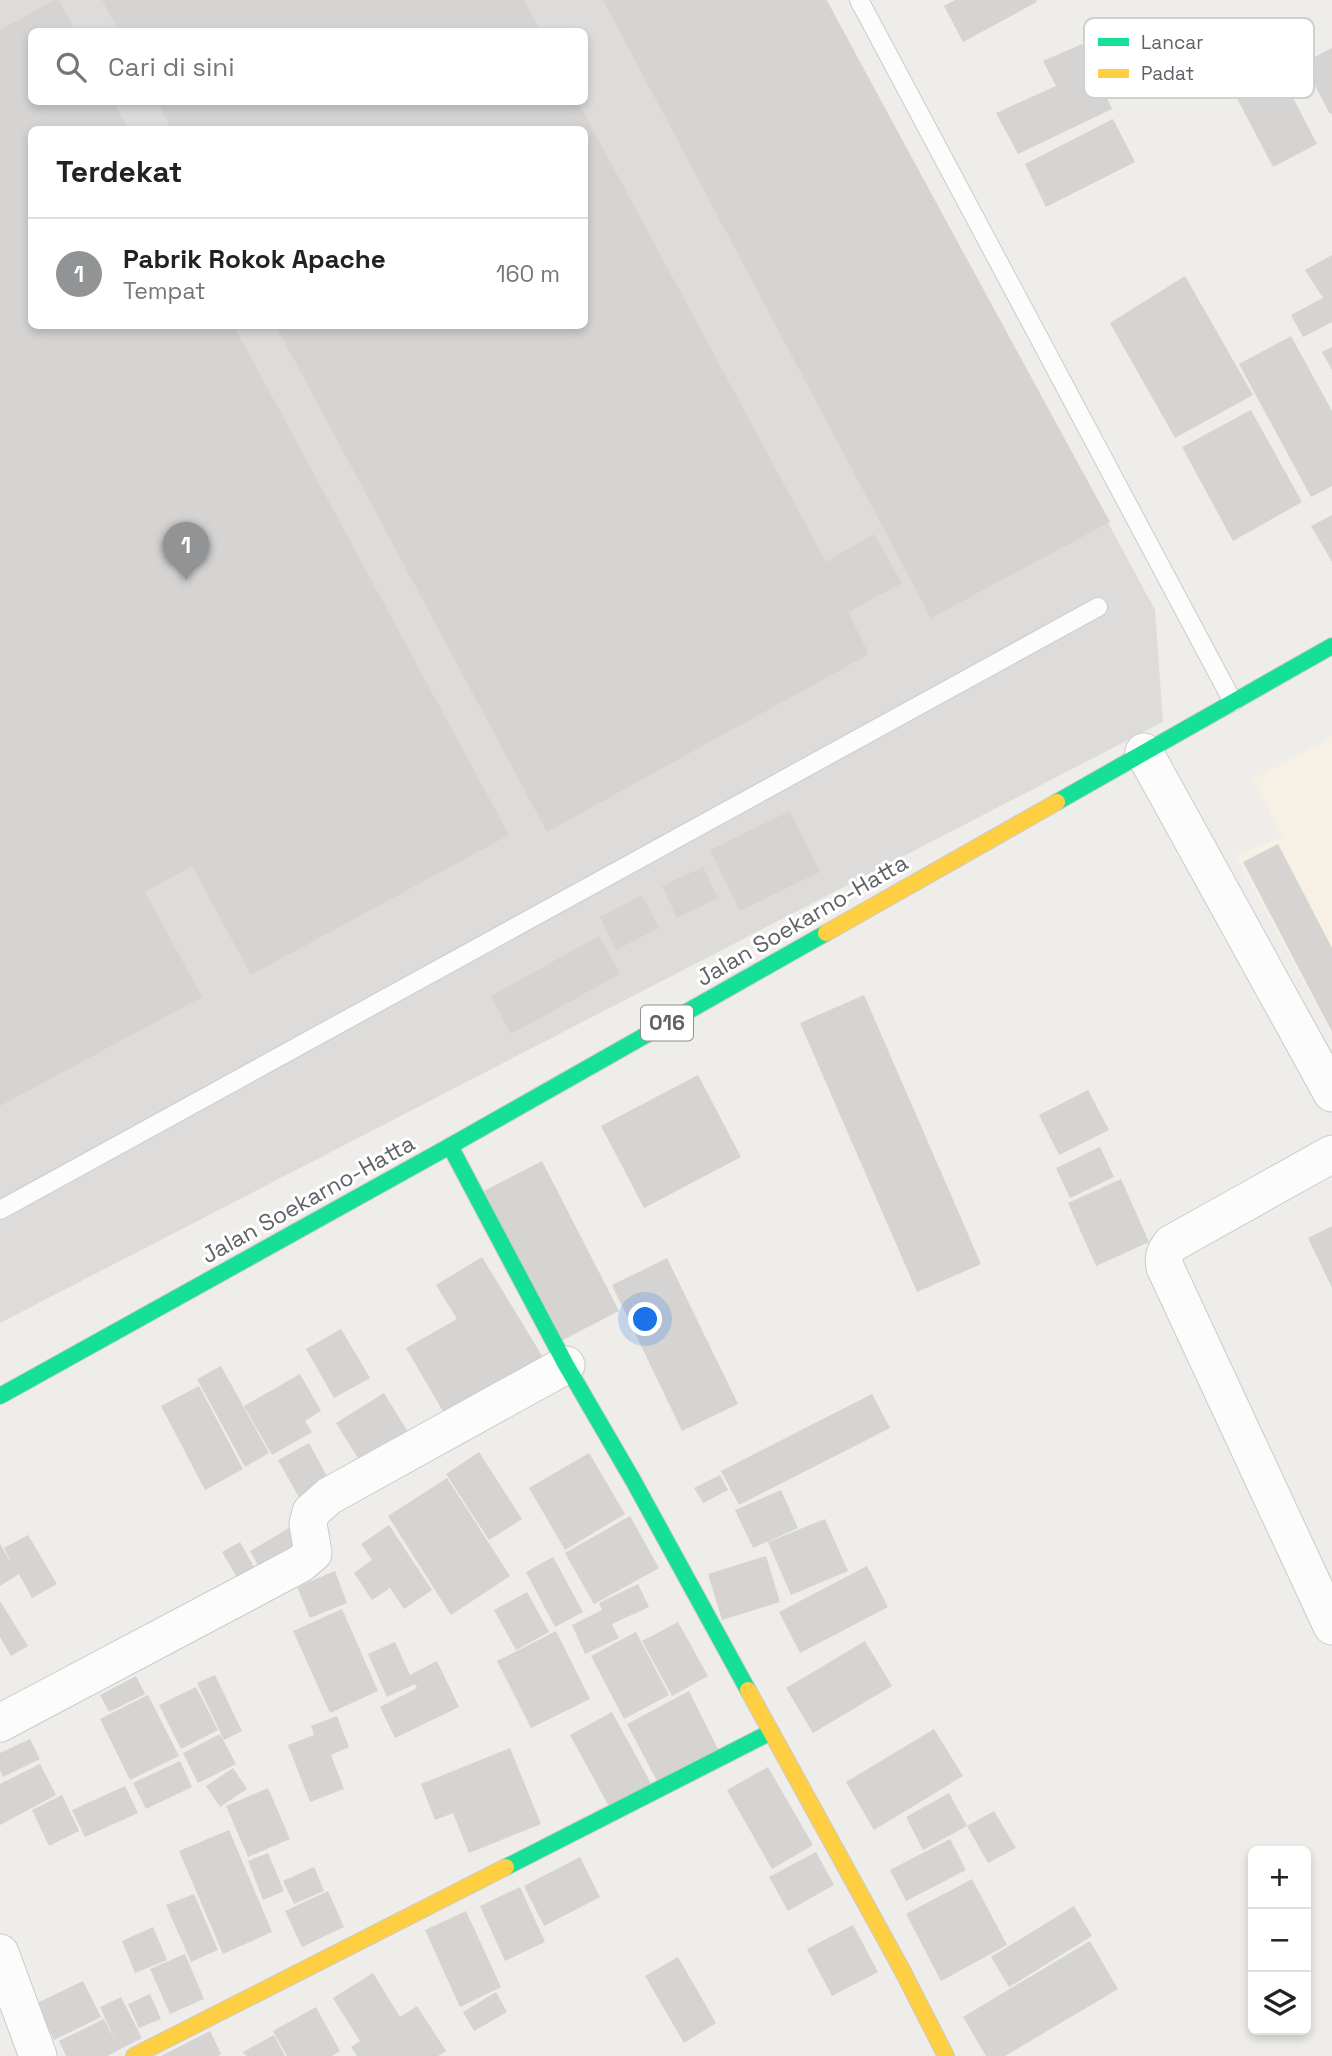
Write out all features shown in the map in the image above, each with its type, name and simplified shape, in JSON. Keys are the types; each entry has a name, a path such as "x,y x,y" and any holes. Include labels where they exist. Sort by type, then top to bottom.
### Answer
{"street":[{"name":"Jalan Soekarno-Hatta","path":"0,1396 450,1146 1332,646"},
{"path":"1144,752 1332,1093"},
{"path":"450,1146 566,1365 634,1482 901,1968 946,2056"},
{"path":"1332,1154 1171,1244 1165,1251 1164,1260 1332,1626"},
{"path":"0,1723 310,1558 314,1548 309,1536 311,1513 330,1496 566,1365"},
{"path":"134,2056 771,1732"},
{"path":"0,1953 38,2056"}],"lane":[{"path":"859,0 1233,702"},
{"path":"0,1210 1098,607"}],"shaded area":[{"path":"0,0 827,0 1155,610 1163,722 0,1323"},
{"path":"1332,736 1332,1034 1236,856 1283,836 1253,780"}],"building":[{"path":"59,0 74,28 28,28 28,105 116,105 127,126 28,126 28,329 236,329 509,835 251,975 192,866 145,892 202,997 0,1106 0,30"},
{"path":"102,0 524,0 539,28 117,28"},
{"path":"603,0 826,0 1110,522 931,618"},
{"path":"955,0 1037,2 963,42 944,6"},
{"path":"1082,44 1084,98 1107,98 1112,109 1018,154 996,113 1056,86 1043,61"},
{"path":"1332,48 1330,114 1314,84 1314,57"},
{"path":"1237,98 1293,98 1317,144 1273,167"},
{"path":"159,105 580,105 826,562 874,534 902,583 848,612 869,654 547,832 278,329 588,329 588,126 170,126"},
{"path":"1113,119 1135,162 1046,207 1025,164"},
{"path":"1332,255 1332,322 1303,337 1291,315 1323,298 1305,270"},
{"path":"1185,276 1253,395 1175,438 1110,323"},
{"path":"1291,336 1332,411 1332,486 1311,497 1239,364"},
{"path":"1332,347 1332,370 1322,352"},
{"path":"1251,410 1302,502 1233,541 1182,447"},
{"path":"1332,515 1332,562 1311,526"},
{"path":"790,811 820,872 740,911 710,850"},
{"path":"1278,844 1332,948 1332,1032 1243,862"},
{"path":"703,867 718,898 677,918 662,886"},
{"path":"642,895 659,928 616,950 600,917"},
{"path":"599,936 620,974 511,1034 491,996"},
{"path":"864,995 981,1264 917,1292 800,1023"},
{"path":"698,1075 741,1157 644,1208 601,1126"},
{"path":"1088,1090 1109,1130 1059,1155 1039,1115"},
{"path":"1100,1147 1114,1177 1070,1198 1056,1168"},
{"path":"542,1161 619,1311 561,1341 484,1191"},
{"path":"1121,1179 1149,1242 1096,1266 1068,1203"},
{"path":"1332,1226 1332,1288 1308,1238"},
{"path":"482,1257 544,1359 448,1420 406,1348 457,1319 436,1285"},
{"path":"667,1258 738,1404 682,1431 612,1285"},
{"path":"341,1329 370,1378 334,1398 306,1349"},
{"path":"221,1366 269,1453 245,1467 197,1379"},
{"path":"300,1374 321,1411 305,1421 312,1432 272,1455 244,1406"},
{"path":"199,1386 243,1469 205,1490 161,1406"},
{"path":"384,1393 414,1442 366,1471 336,1423"},
{"path":"872,1394 890,1428 739,1505 721,1471"},
{"path":"309,1443 334,1489 304,1506 278,1460"},
{"path":"479,1452 522,1519 489,1540 446,1474"},
{"path":"589,1453 625,1514 565,1550 529,1488"},
{"path":"720,1475 728,1490 703,1503 694,1488"},
{"path":"447,1478 510,1576 451,1615 388,1516"},
{"path":"781,1490 798,1528 753,1548 735,1510"},
{"path":"630,1516 659,1568 594,1604 565,1553"},
{"path":"825,1519 848,1571 791,1595 768,1542"},
{"path":"389,1525 432,1590 404,1609 390,1588 372,1600 354,1573 372,1560 361,1544"},
{"path":"289,1528 302,1552 263,1574 250,1551"},
{"path":"28,1535 57,1584 32,1598 19,1574 0,1586 0,1544 13,1566 4,1548"},
{"path":"240,1542 259,1576 242,1586 222,1552"},
{"path":"766,1556 780,1602 722,1620 708,1574"},
{"path":"553,1557 583,1612 555,1627 526,1572"},
{"path":"867,1566 888,1607 800,1653 779,1612"},
{"path":"335,1571 347,1603 310,1618 297,1587"},
{"path":"638,1584 649,1607 612,1624 619,1638 585,1654 572,1625 602,1610 599,1603"},
{"path":"527,1592 549,1632 516,1650 494,1610"},
{"path":"0,1601 28,1646 11,1656 0,1637"},
{"path":"342,1609 378,1691 330,1713 293,1631"},
{"path":"678,1622 708,1676 672,1696 642,1641"},
{"path":"556,1631 590,1699 531,1728 497,1661"},
{"path":"636,1632 669,1695 624,1719 591,1656"},
{"path":"865,1641 892,1686 813,1733 786,1688"},
{"path":"395,1642 410,1675 437,1661 459,1707 395,1738 380,1707 417,1688 415,1684 387,1697 368,1654"},
{"path":"215,1675 242,1731 224,1740 197,1683"},
{"path":"136,1676 145,1694 109,1712 100,1695"},
{"path":"196,1687 218,1730 181,1749 159,1705"},
{"path":"689,1691 719,1751 658,1783 627,1724"},
{"path":"148,1695 179,1756 130,1780 100,1719"},
{"path":"612,1712 654,1789 612,1812 570,1735"},
{"path":"337,1716 349,1747 331,1755 344,1789 310,1802 288,1745 314,1735 311,1726"},
{"path":"934,1729 963,1776 874,1830 846,1782"},
{"path":"220,1734 236,1764 198,1783 183,1753"},
{"path":"30,1739 40,1759 3,1777 0,1770 0,1753"},
{"path":"510,1748 541,1824 469,1853 453,1813 435,1820 421,1784"},
{"path":"180,1761 192,1787 146,1809 133,1783"},
{"path":"40,1764 56,1795 0,1825 0,1784"},
{"path":"768,1767 813,1845 772,1869 727,1790"},
{"path":"233,1768 247,1789 220,1807 206,1786"},
{"path":"125,1786 138,1813 85,1837 72,1810"},
{"path":"268,1788 290,1839 248,1857 226,1806"},
{"path":"949,1793 967,1826 923,1850 906,1817"},
{"path":"62,1795 79,1831 49,1846 32,1810"},
{"path":"994,1811 1016,1848 988,1863 967,1826"},
{"path":"229,1830 272,1932 223,1954 179,1851"},
{"path":"950,1839 966,1870 906,1901 890,1870"},
{"path":"816,1852 834,1885 788,1911 769,1877"},
{"path":"268,1853 284,1891 263,1900 248,1861"},
{"path":"580,1857 600,1897 544,1926 524,1886"},
{"path":"314,1867 324,1891 294,1904 283,1881"},
{"path":"972,1879 1007,1945 941,1981 906,1914"},
{"path":"520,1887 545,1942 505,1961 480,1906"},
{"path":"328,1891 344,1927 302,1947 285,1911"},
{"path":"194,1894 218,1950 191,1962 166,1905"},
{"path":"1074,1906 1092,1936 1009,1987 991,1957"},
{"path":"466,1911 501,1987 460,2007 425,1930"},
{"path":"853,1925 878,1972 832,1996 807,1949"},
{"path":"153,1927 167,1960 135,1973 122,1941"},
{"path":"1090,1941 1118,1989 1005,2056 986,2056 963,2017"},
{"path":"185,1954 204,1999 170,2014 150,1969"},
{"path":"678,1957 716,2023 684,2043 645,1976"},
{"path":"373,1973 400,2017 417,2006 446,2051 438,2056 357,2056 351,2047 360,2041 333,1998"},
{"path":"83,1981 101,2017 54,2040 37,2003"},
{"path":"496,1992 507,2012 474,2031 463,2012"},
{"path":"150,1994 161,2019 139,2028 128,2004"},
{"path":"121,1997 142,2038 107,2056 66,2056 59,2041 104,2019 116,2042 100,2007"},
{"path":"316,2007 340,2051 332,2056 287,2056 273,2031"},
{"path":"210,2031 221,2054 218,2056 161,2056"},
{"path":"274,2035 285,2056 246,2056 243,2052"}],"traffic: fast":[{"path":"1057,802 1332,646"},
{"path":"0,1396 826,933"},
{"path":"450,1146 566,1365 634,1482 748,1690"},
{"path":"506,1867 771,1732"}],"traffic: slow":[{"path":"826,933 1057,802"},
{"path":"748,1690 901,1968 946,2056"},
{"path":"134,2056 506,1867"}],"place":[{"name":"Pabrik Rokok Apache","path":"186,580"}]}
